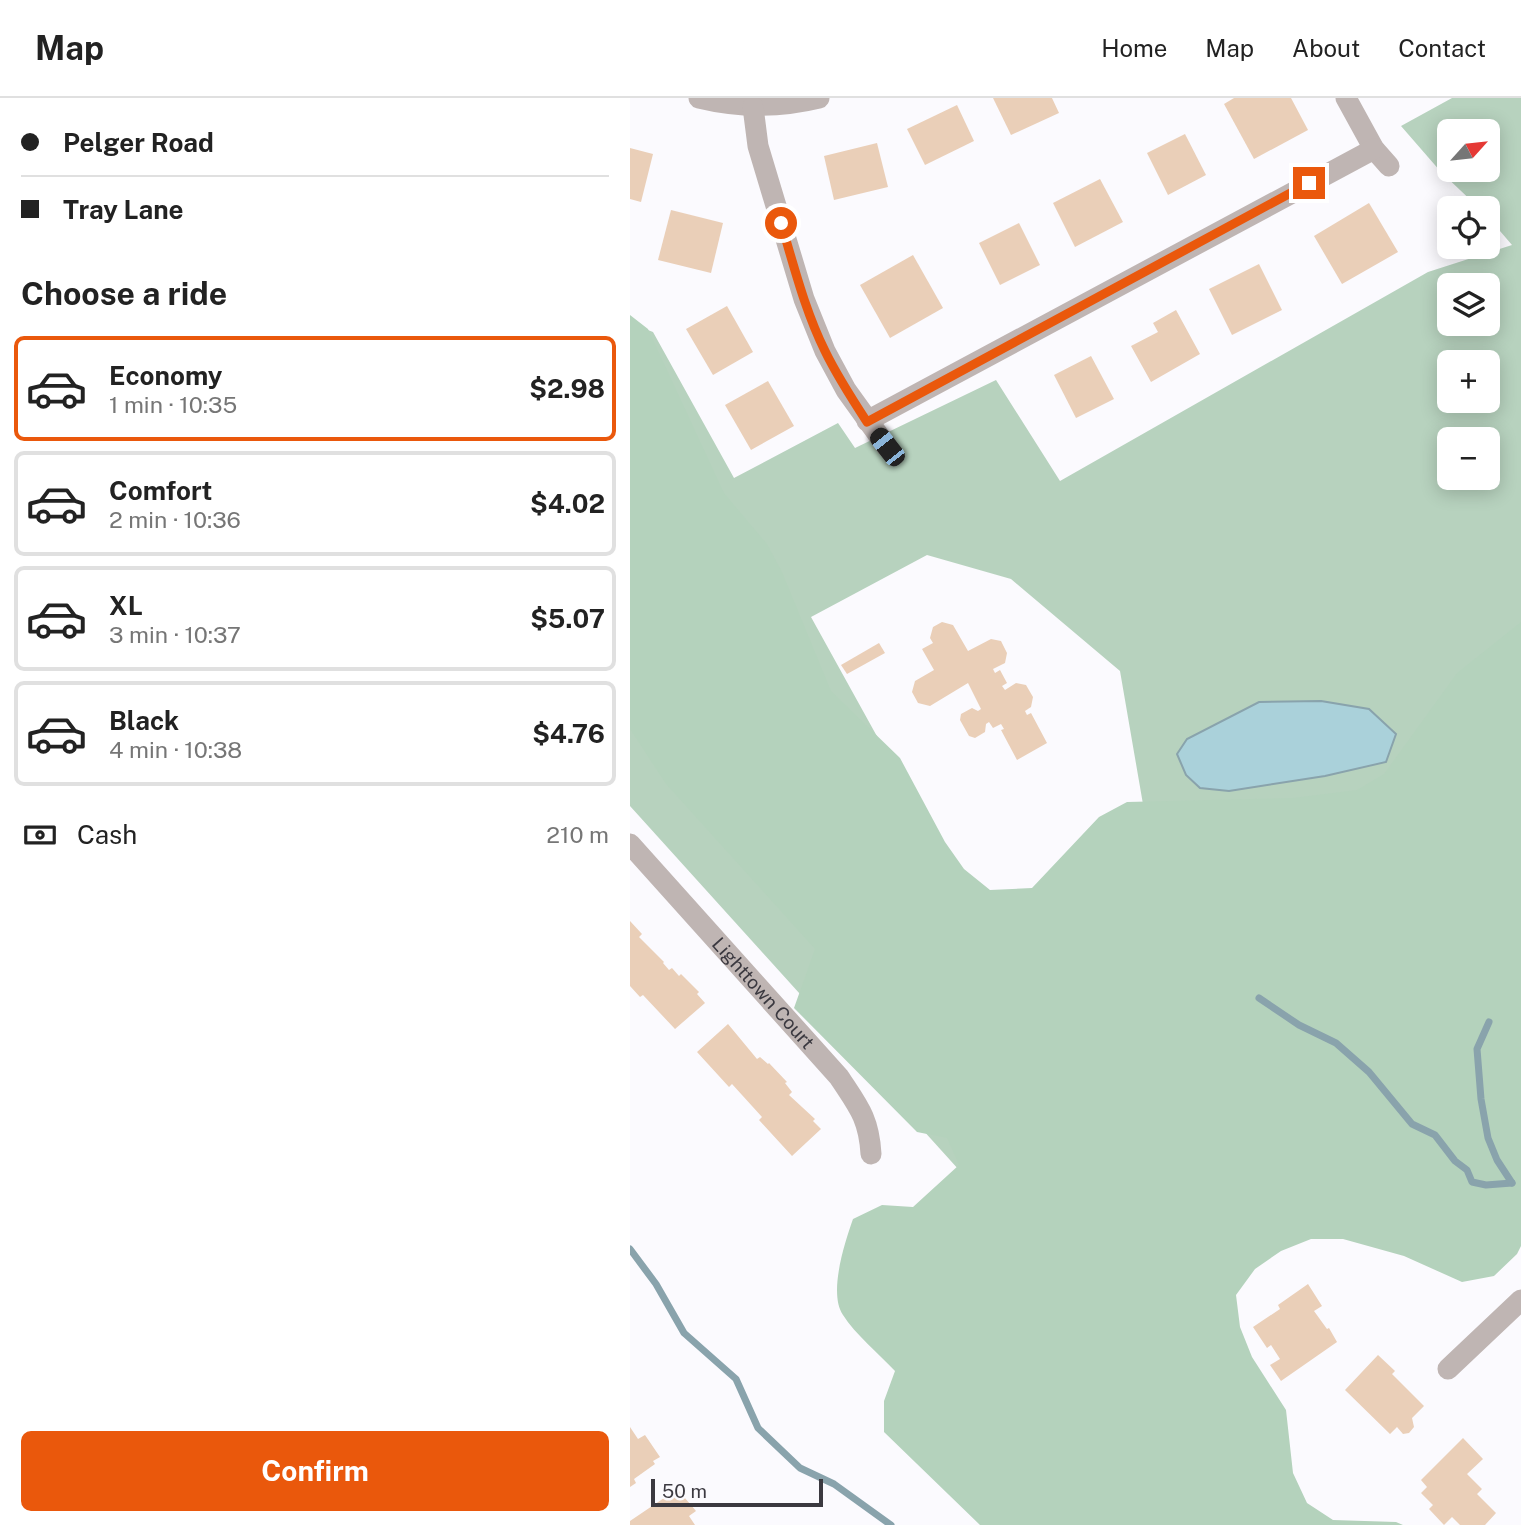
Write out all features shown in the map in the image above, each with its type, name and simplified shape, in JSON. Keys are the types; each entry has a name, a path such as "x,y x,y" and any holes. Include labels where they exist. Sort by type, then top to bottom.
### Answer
{"street":[{"path":"699,98 753,107 779,106 819,98"},
{"path":"1346,98 1374,149 1389,166"},
{"path":"753,107 758,146 804,299 825,351 846,390 887,447"},
{"path":"867,422 1374,149"},
{"name":"Lighttown Court","path":"630,844 839,1077 858,1105 869,1130 871,1154"},
{"path":"1448,1369 1521,1300"}],"green space":[{"path":"1452,98 1521,98 1521,1055 1130,1359 630,806 630,323 653,332 734,478 838,423 855,448 996,380 1060,481 1428,272 1468,259 1500,259 1500,249 1512,245 1500,231 1500,196 1466,196 1452,182 1500,182 1500,119 1437,119 1437,167 1401,126","holes":["927,555 1011,579 1120,671 1144,810 983,928 811,617"]},
{"path":"630,315 648,329 724,493 767,544 782,572 831,691 900,758 945,842 964,869 990,890 1032,888 1099,817 1127,802 1293,798 1357,790 1384,774 1457,673 1521,622 1521,1246 1517,1254 1494,1276 1462,1282 1404,1256 1343,1239 1311,1239 1281,1251 1255,1269 1236,1295 1240,1327 1252,1357 1286,1410 1293,1473 1307,1503 1333,1520 1396,1522 1403,1525 980,1525 884,1432 884,1401 895,1371 854,1329 839,1306 837,1281 846,1241 853,1219 882,1205 913,1207 959,1165 947,1138 917,1132 794,1008 815,949 666,784 630,729"}],"water":[{"path":"1321,701 1369,709 1396,734 1386,762 1325,776 1229,791 1200,788 1186,775 1177,754 1187,739 1259,702"}],"building":[{"path":"993,98 1052,98 1059,113 1011,135"},
{"path":"1234,98 1291,98 1308,130 1254,159 1224,104"},
{"path":"957,105 974,141 925,165 907,129"},
{"path":"1185,134 1206,175 1168,195 1147,153"},
{"path":"877,143 888,187 834,200 824,156"},
{"path":"630,148 653,154 641,202 630,199"},
{"path":"1100,179 1123,222 1075,247 1053,203"},
{"path":"1369,203 1398,252 1342,284 1314,236"},
{"path":"671,210 723,223 711,273 658,260"},
{"path":"1019,223 1040,265 1000,285 979,243"},
{"path":"913,255 943,308 890,338 860,285"},
{"path":"1259,264 1282,310 1232,335 1209,289"},
{"path":"727,306 753,352 713,375 686,329"},
{"path":"1176,310 1200,354 1151,382 1131,346 1158,332 1153,323"},
{"path":"1091,356 1114,399 1076,418 1054,375"},
{"path":"768,381 794,426 751,450 725,405"},
{"path":"942,622 953,625 968,651 991,639 1001,641 1007,653 1005,663 993,669 995,673 1000,670 1007,683 1002,686 1005,690 1016,683 1026,685 1033,697 1031,707 1025,711 1027,715 1031,713 1047,743 1017,760 1001,730 1004,729 1001,724 993,728 989,722 985,732 975,738 969,736 960,720 961,714 972,708 978,711 981,709 968,683 930,706 918,703 912,692 915,681 934,670 922,649 933,643 930,638 933,627"},
{"path":"879,643 885,653 847,674 841,665"},
{"path":"630,921 642,934 639,937 669,970 672,968 679,976 681,974 699,992 697,994 705,1003 675,1029 643,995 640,997 630,986"},
{"path":"728,1024 757,1059 760,1057 769,1063 787,1082 785,1083 792,1092 789,1095 815,1119 813,1121 821,1129 792,1156 759,1120 762,1117 732,1084 729,1087 697,1052"},
{"path":"1308,1284 1322,1306 1314,1311 1337,1342 1281,1381 1270,1365 1280,1359 1271,1345 1267,1348 1253,1327 1280,1309 1278,1305"},
{"path":"1378,1355 1395,1371 1392,1374 1424,1406 1412,1418 1414,1427 1409,1433 1403,1434 1397,1427 1390,1434 1345,1390"},
{"path":"630,1427 638,1439 645,1435 660,1457 653,1461 655,1464 634,1479 636,1483 630,1487"},
{"path":"1463,1438 1483,1459 1467,1474 1482,1489 1477,1494 1496,1513 1485,1525 1460,1525 1452,1517 1444,1525 1429,1509 1433,1505 1421,1493 1427,1487 1421,1480"},
{"path":"679,1491 696,1511 689,1516 695,1525 630,1525 630,1521"}],"waterway":[{"path":"1259,998 1299,1025 1336,1043 1369,1072 1412,1124 1435,1135 1455,1161 1467,1170 1472,1182 1486,1185 1512,1183"},
{"path":"1489,1022 1477,1049 1481,1099 1488,1138 1497,1160 1512,1183"},
{"path":"630,1249 656,1284 684,1333 736,1379 758,1428 800,1468 834,1484 891,1525"}],"route":[{"path":"781,223 804,299 825,351 867,422 1309,183"}]}
